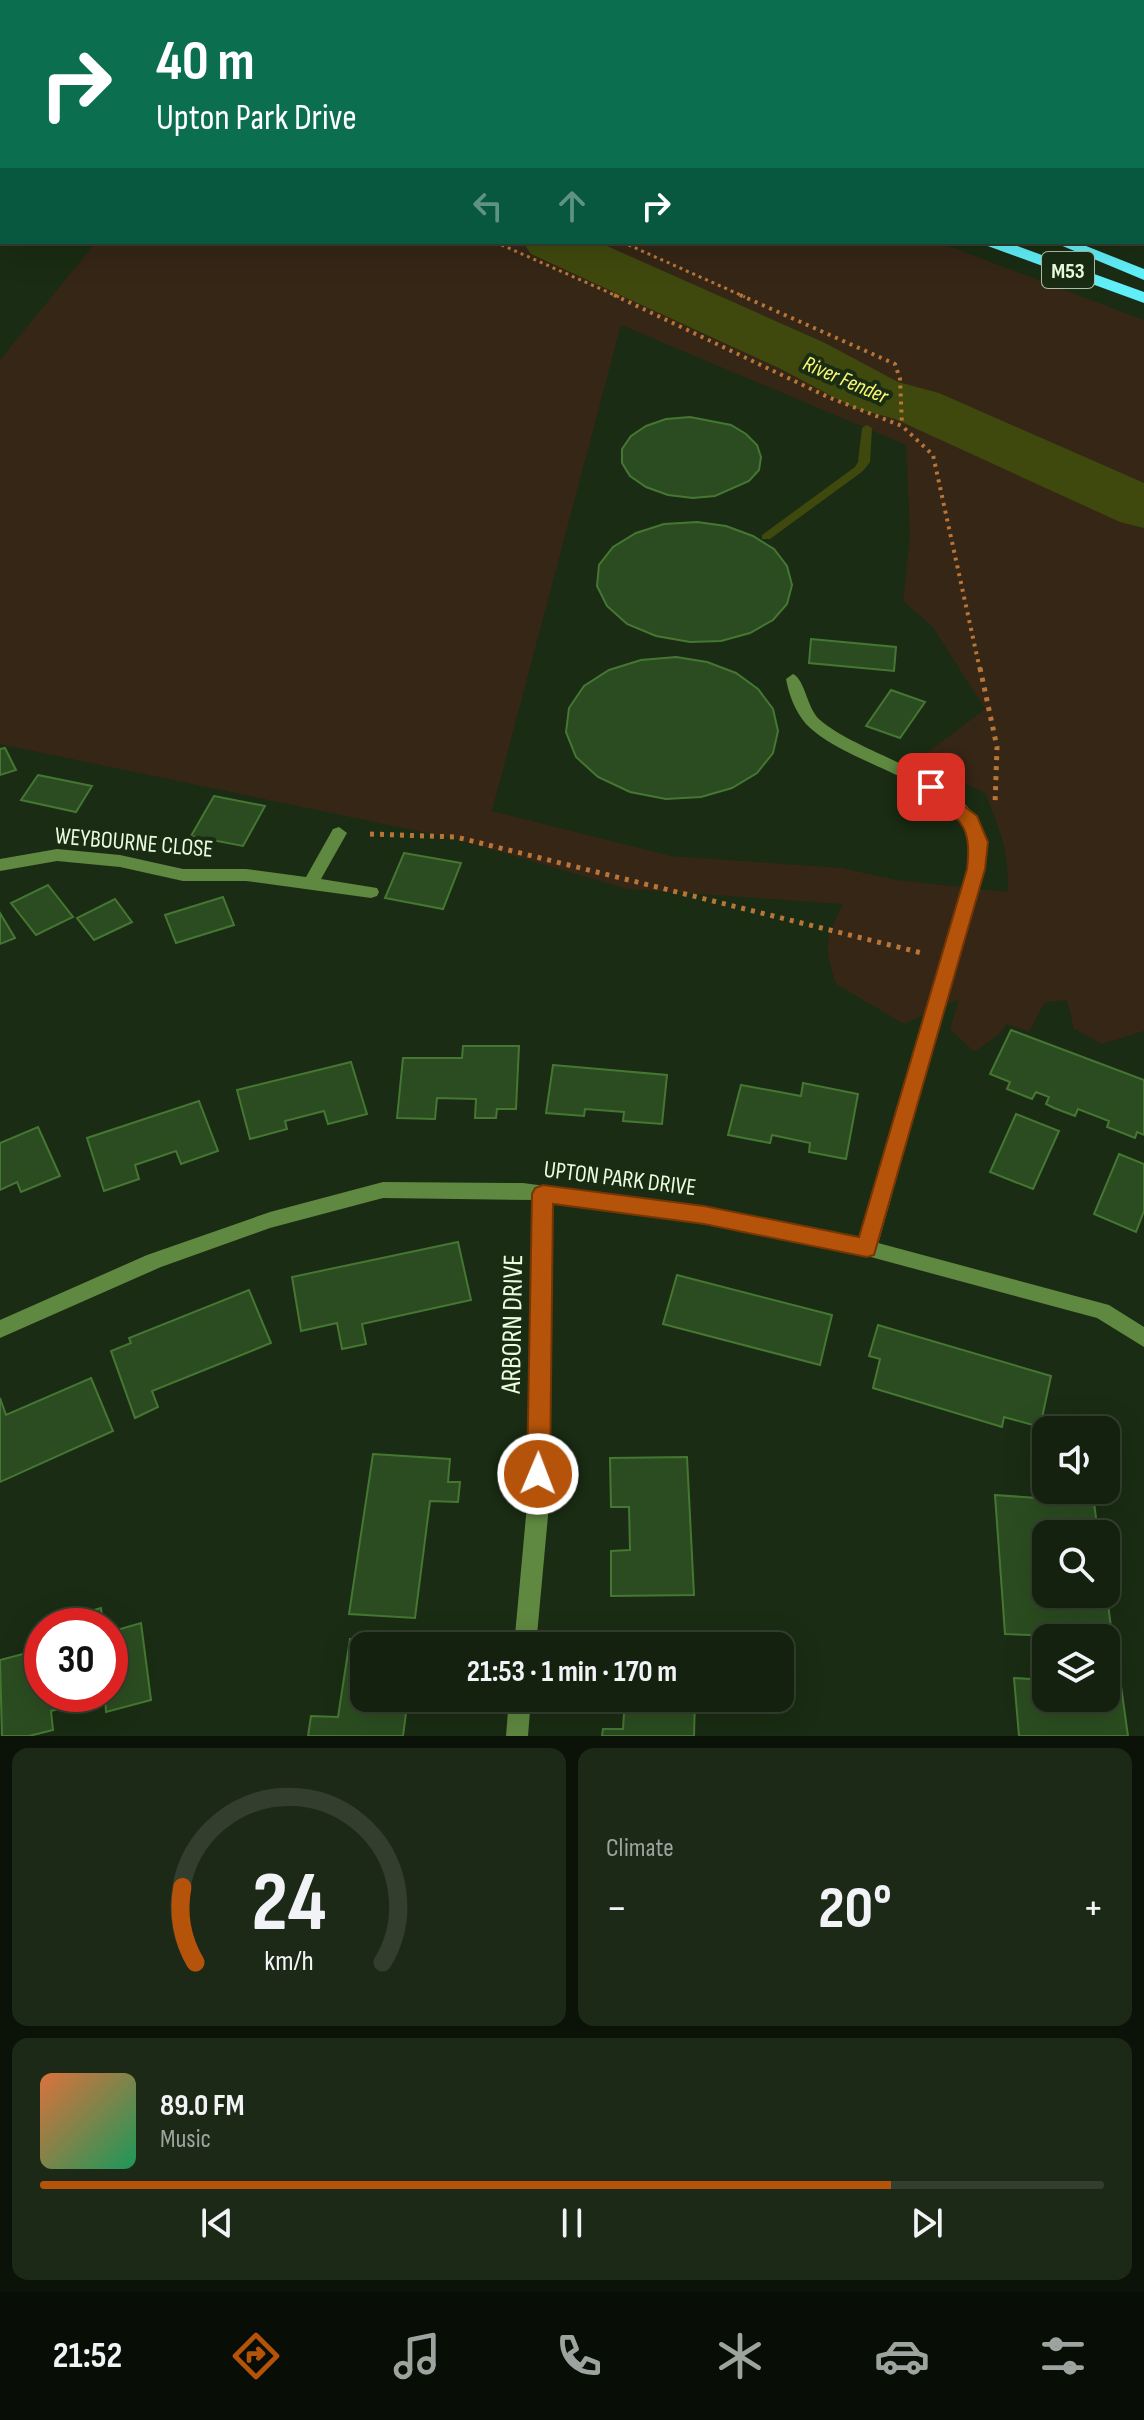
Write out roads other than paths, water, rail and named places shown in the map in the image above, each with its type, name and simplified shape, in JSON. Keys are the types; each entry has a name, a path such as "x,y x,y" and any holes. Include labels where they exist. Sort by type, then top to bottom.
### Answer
{"highway":[{"name":"M53","path":"996,244 1144,298"},
{"name":"M53","path":"1066,244 1144,275"}],"street":[{"path":"793,679 796,695 812,722 838,740 916,776 970,820 979,842 976,869 867,1248"},
{"path":"311,883 339,833"},
{"name":"WEYBOURNE CLOSE","path":"0,865 57,855 120,861 183,875 246,875 371,892"},
{"name":"UPTON PARK DRIVE","path":"0,1329 154,1261 270,1220 383,1190 523,1191 704,1215 867,1248 1102,1311 1144,1338"},
{"name":"ARBORN DRIVE","path":"526,1632 538,1505 543,1194"},
{"path":"517,1736 519,1712"}],"waterway":[{"name":"River Fender","path":"555,244 803,356 876,395 917,406 1144,508"},
{"path":"868,408 876,395"},
{"path":"766,537 859,469 864,462 867,428"}]}
